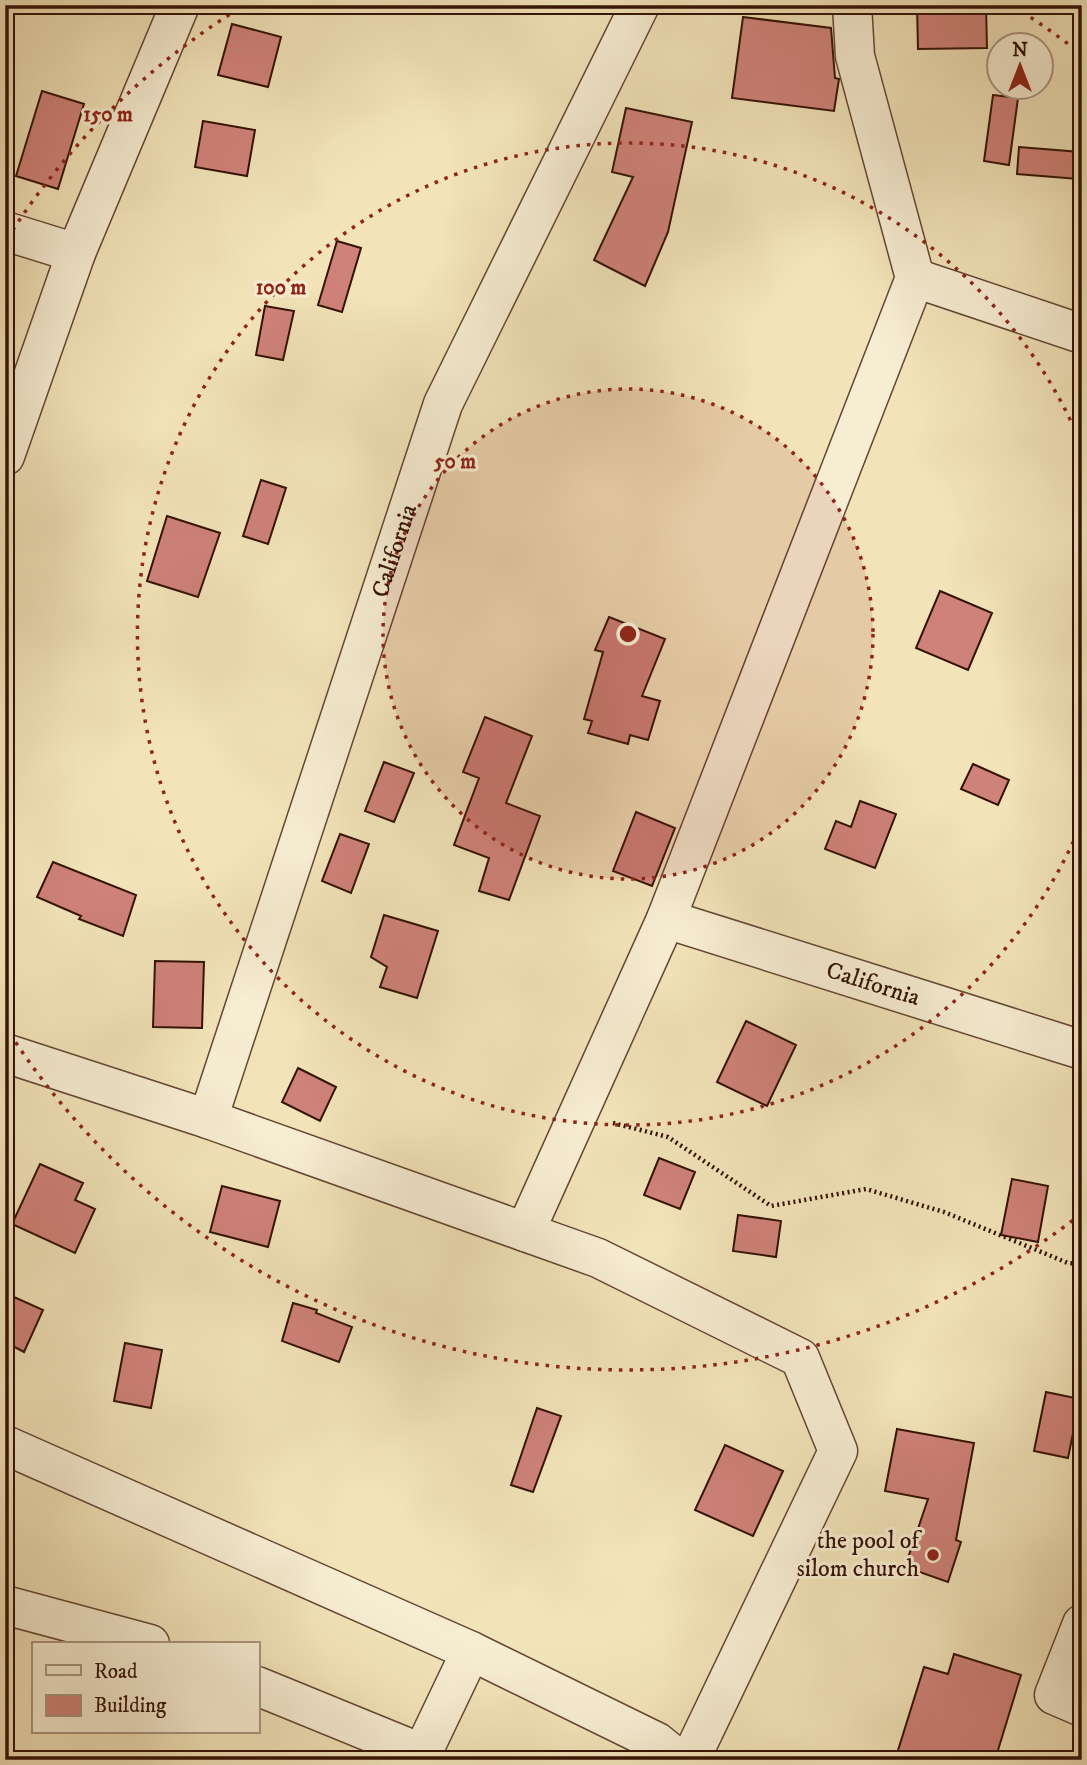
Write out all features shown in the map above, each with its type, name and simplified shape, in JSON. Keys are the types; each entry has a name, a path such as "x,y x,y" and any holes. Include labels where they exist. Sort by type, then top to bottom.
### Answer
{"street":[{"path":"5,456 76,253 180,5"},
{"name":"California","path":"208,1119 443,404 640,5"},
{"path":"525,1231 666,919 915,278 855,56 852,5"},
{"path":"5,231 76,253"},
{"path":"915,278 1082,334"},
{"name":"California","path":"666,919 1082,1050"},
{"path":"5,1053 208,1119 598,1258 800,1358 838,1451 690,1760"},
{"path":"5,1445 471,1651 657,1742 679,1760"},
{"path":"5,1605 143,1642"},
{"path":"1082,1624 1054,1695 1082,1707"},
{"path":"259,1687 420,1757 471,1651"}],"path":[{"path":"578,1114 668,1137 771,1206 866,1189 944,1212 1068,1262 1082,1265"}],"building":[{"path":"917,5 986,5 986,48 918,49"},
{"path":"743,17 831,28 835,78 839,79 834,111 732,98"},
{"path":"232,24 281,37 268,87 218,75"},
{"path":"42,91 84,104 58,189 16,176"},
{"path":"992,102 1017,102 1009,165 984,161"},
{"path":"626,108 692,122 668,232 645,286 594,260 633,177 612,172"},
{"path":"203,121 255,130 247,176 195,167"},
{"path":"1019,147 1080,152 1078,179 1017,174"},
{"path":"337,241 361,248 342,312 318,305"},
{"path":"265,306 294,311 283,360 256,355"},
{"path":"261,480 286,488 268,544 243,536"},
{"path":"167,516 220,533 198,597 147,581"},
{"path":"940,591 992,613 968,670 916,648"},
{"path":"609,617 665,639 642,696 660,701 648,740 630,735 628,744 588,733 592,721 584,719 603,652 595,650"},
{"path":"485,717 532,736 506,803 540,816 509,900 479,891 489,858 454,845 479,778 463,772"},
{"path":"384,762 414,773 394,822 365,811"},
{"path":"973,764 1009,780 998,805 961,789"},
{"path":"860,801 896,814 875,868 825,849 836,821 851,827"},
{"path":"636,812 675,828 652,886 613,871"},
{"path":"340,834 369,844 351,893 322,881"},
{"path":"53,862 136,895 123,936 79,919 81,916 37,897"},
{"path":"384,915 438,931 417,998 380,987 387,967 371,957"},
{"path":"155,961 204,962 202,1028 153,1027"},
{"path":"746,1021 796,1045 767,1106 717,1082"},
{"path":"298,1068 336,1087 320,1121 282,1102"},
{"path":"659,1158 695,1172 680,1209 644,1195"},
{"path":"40,1164 83,1183 75,1200 95,1209 75,1253 12,1224"},
{"path":"1012,1179 1048,1186 1038,1242 1001,1235"},
{"path":"222,1186 280,1201 268,1247 210,1232"},
{"path":"738,1215 781,1221 776,1257 733,1251"},
{"path":"5,1293 43,1310 24,1352 5,1342"},
{"path":"293,1303 317,1310 316,1313 352,1327 339,1362 282,1341"},
{"path":"125,1343 162,1350 151,1408 114,1401"},
{"path":"1046,1392 1080,1399 1068,1458 1034,1451"},
{"path":"537,1408 561,1416 533,1492 511,1485"},
{"path":"897,1429 974,1443 956,1540 961,1542 948,1582 905,1567 928,1499 885,1491"},
{"path":"725,1445 783,1471 753,1536 695,1510"},
{"path":"954,1654 1021,1675 995,1760 895,1760 924,1667 948,1674"}],"place":[{"name":"the pool of silom church","path":"933,1555"}]}
